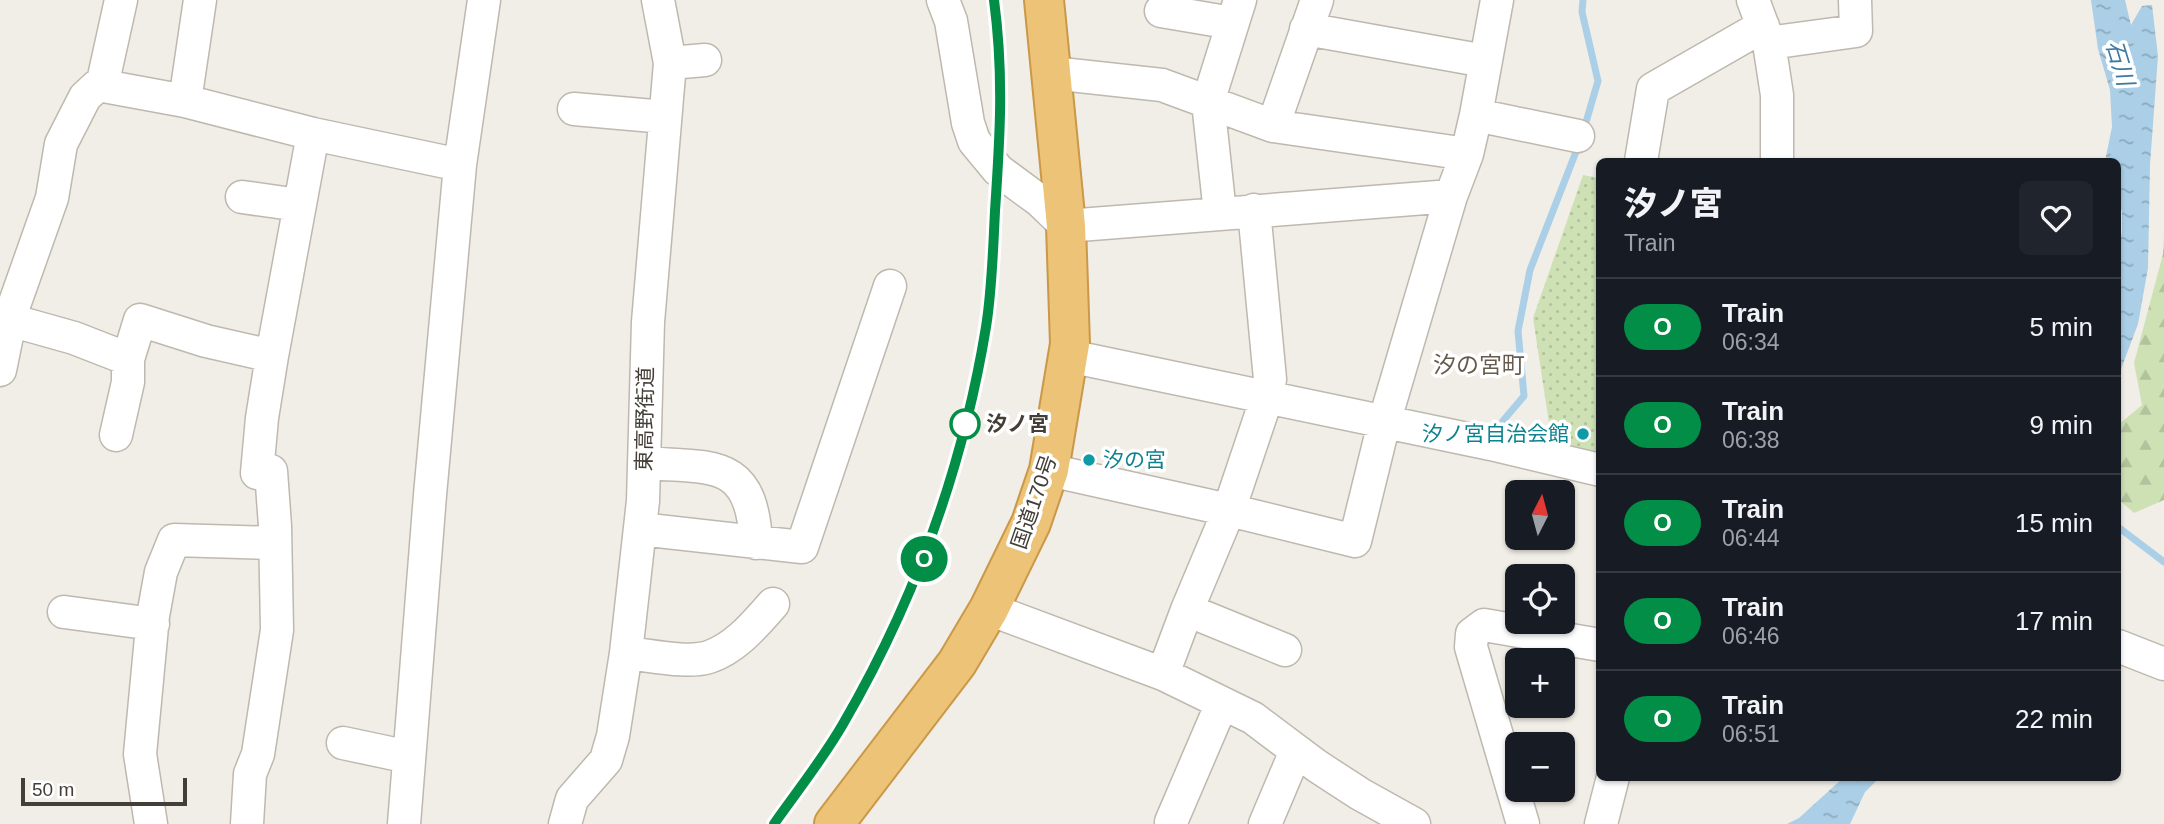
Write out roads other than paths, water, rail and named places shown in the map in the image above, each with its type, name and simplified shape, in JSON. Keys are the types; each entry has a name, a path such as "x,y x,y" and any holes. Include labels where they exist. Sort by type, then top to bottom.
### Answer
{"highway":[{"name":"国道170号","path":"834,824 957,663 989,609 1031,523 1049,470 1069,356 1066,226 1044,0"}],"street":[{"path":"102,86 121,0"},
{"path":"185,101 200,0"},
{"path":"404,824 460,165 484,0"},
{"name":"東高野街道","path":"565,824 572,799 606,760 613,736 626,653 640,529 648,321 670,63 658,0"},
{"path":"943,0 951,21 968,123 974,141 998,170 1040,201 1066,226 1451,197"},
{"path":"1273,126 1317,0"},
{"path":"1049,470 1355,541 1384,423 1451,197 1467,154 1497,0"},
{"path":"1641,158 1653,89 1762,23 1856,31 1855,0"},
{"path":"1161,11 1236,12 1208,102 1220,213"},
{"path":"1762,23 1777,94 1777,158"},
{"path":"1306,29 1485,61"},
{"path":"670,63 705,60"},
{"path":"1052,73 1162,85 1273,126 1467,154"},
{"path":"128,359 74,338 4,345 52,198 61,144 85,97 98,85 185,101 313,134 460,165"},
{"path":"575,109 665,117"},
{"path":"1476,115 1578,136"},
{"path":"247,824 250,774 258,754 277,630 275,543 264,472 256,462 272,356 313,134"},
{"path":"242,197 299,205"},
{"path":"1163,674 1229,510 1267,397 1270,379 1254,210"},
{"path":"640,529 802,547 890,286"},
{"path":"116,435 128,382 128,359 139,320 206,341 272,356"},
{"path":"1069,356 1491,443 1596,469"},
{"path":"644,463 701,467 720,471 733,478 743,486 750,499 756,543"},
{"path":"151,824 140,754 161,572 174,540 275,543"},
{"path":"626,653 695,659 709,657 727,648 746,633 773,604"},
{"path":"989,609 1163,674 1253,718 1360,794 1414,824"},
{"path":"1187,610 1285,650"},
{"path":"64,612 153,624"},
{"path":"1523,824 1471,648 1472,634 1484,625 1596,644"},
{"path":"2121,647 2164,664"},
{"path":"1171,822 1178,774 1222,703"},
{"path":"343,743 409,757"},
{"path":"1251,823 1296,751"},
{"path":"1601,824 1612,781"}],"water":[{"name":"石川","path":"2091,0 2125,0 2131,25 2142,6 2152,5 2158,56 2150,165 2148,268 2138,324 2121,369 2121,158 2106,158 2112,127 2110,90 2098,49"},
{"path":"1840,781 1876,781 1865,792 1850,824 1787,824 1799,818"}],"waterway":[{"path":"1583,0 1582,12 1598,81 1584,129"},
{"path":"1502,422 1524,396 1518,331 1530,270 1579,144"},
{"path":"2121,529 2164,562"}],"railway":[{"path":"774,824 843,724 903,606 924,560 967,419 986,326 1001,131 1001,52 994,0"}],"train":[{"name":"O","path":"774,824 843,724 895,624 924,560 967,419 986,326 1001,131 1000,51 994,0"}],"place":[{"name":"汐ノ宮","path":"965,424"},
{"name":"汐ノ宮自治会館","path":"1583,434"},
{"name":"汐の宮","path":"1089,460"}],"district":[{"name":"汐の宮町","path":"1479,365"}]}
